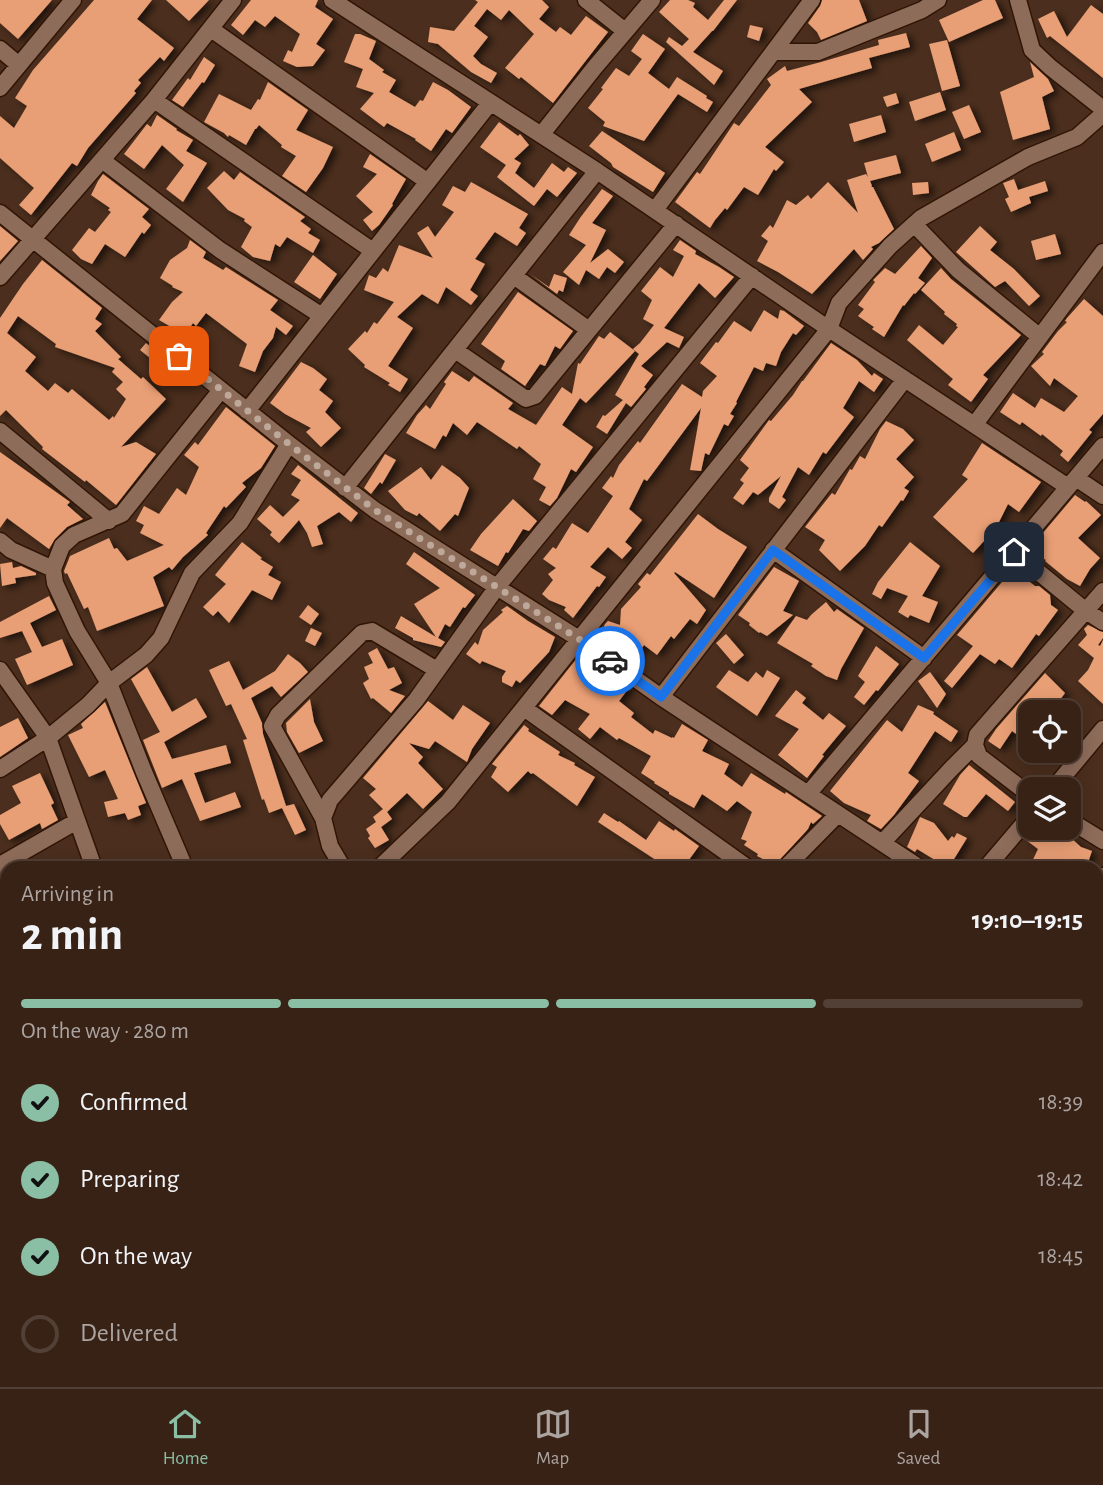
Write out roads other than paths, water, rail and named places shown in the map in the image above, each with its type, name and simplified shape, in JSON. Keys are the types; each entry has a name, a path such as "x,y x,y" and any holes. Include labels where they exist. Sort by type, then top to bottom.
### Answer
{"street":[{"path":"0,88 73,0"},
{"path":"0,277 154,100 233,0"},
{"path":"332,0 597,171 905,379 1072,482 1103,496"},
{"path":"586,0 625,31"},
{"path":"541,135 652,0"},
{"path":"655,211 812,0"},
{"path":"774,52 818,52 922,10 938,0"},
{"path":"1018,0 1032,50 1103,109"},
{"path":"211,29 428,182"},
{"path":"0,49 19,65"},
{"path":"154,100 373,251"},
{"path":"247,411 491,103"},
{"path":"386,861 448,802 829,330 839,303 890,246 921,218 1028,157 1077,137 1103,114"},
{"path":"102,160 220,250 321,316"},
{"path":"345,488 597,171"},
{"path":"0,213 375,510 579,639 661,697 909,861"},
{"path":"455,350 526,399 535,396 676,224"},
{"path":"914,224 958,270 1040,337"},
{"path":"975,424 1103,252"},
{"path":"514,276 589,330"},
{"path":"323,818 330,800 416,700 497,586 752,276"},
{"path":"661,697 905,379"},
{"path":"182,861 109,683 77,631 55,583 52,569 62,546 74,535 109,521 133,503 221,390"},
{"path":"0,431 109,521"},
{"path":"0,769 48,738 162,639 192,573 240,523 289,444"},
{"path":"808,794 1103,446"},
{"path":"0,541 11,550 52,569"},
{"path":"773,550 924,658"},
{"path":"1014,552 1103,622"},
{"path":"1018,786 979,756 975,745 977,735 1103,591"},
{"path":"340,861 330,846 323,818 272,726 278,715 362,633 372,631 437,670"},
{"path":"0,670 48,738 91,861"},
{"path":"524,708 737,861"},
{"path":"1063,777 1103,729"},
{"path":"882,843 975,745"},
{"path":"792,861 838,814"},
{"path":"5,861 77,821"},
{"path":"1081,827 1103,841"},
{"path":"992,861 1018,831"}]}
